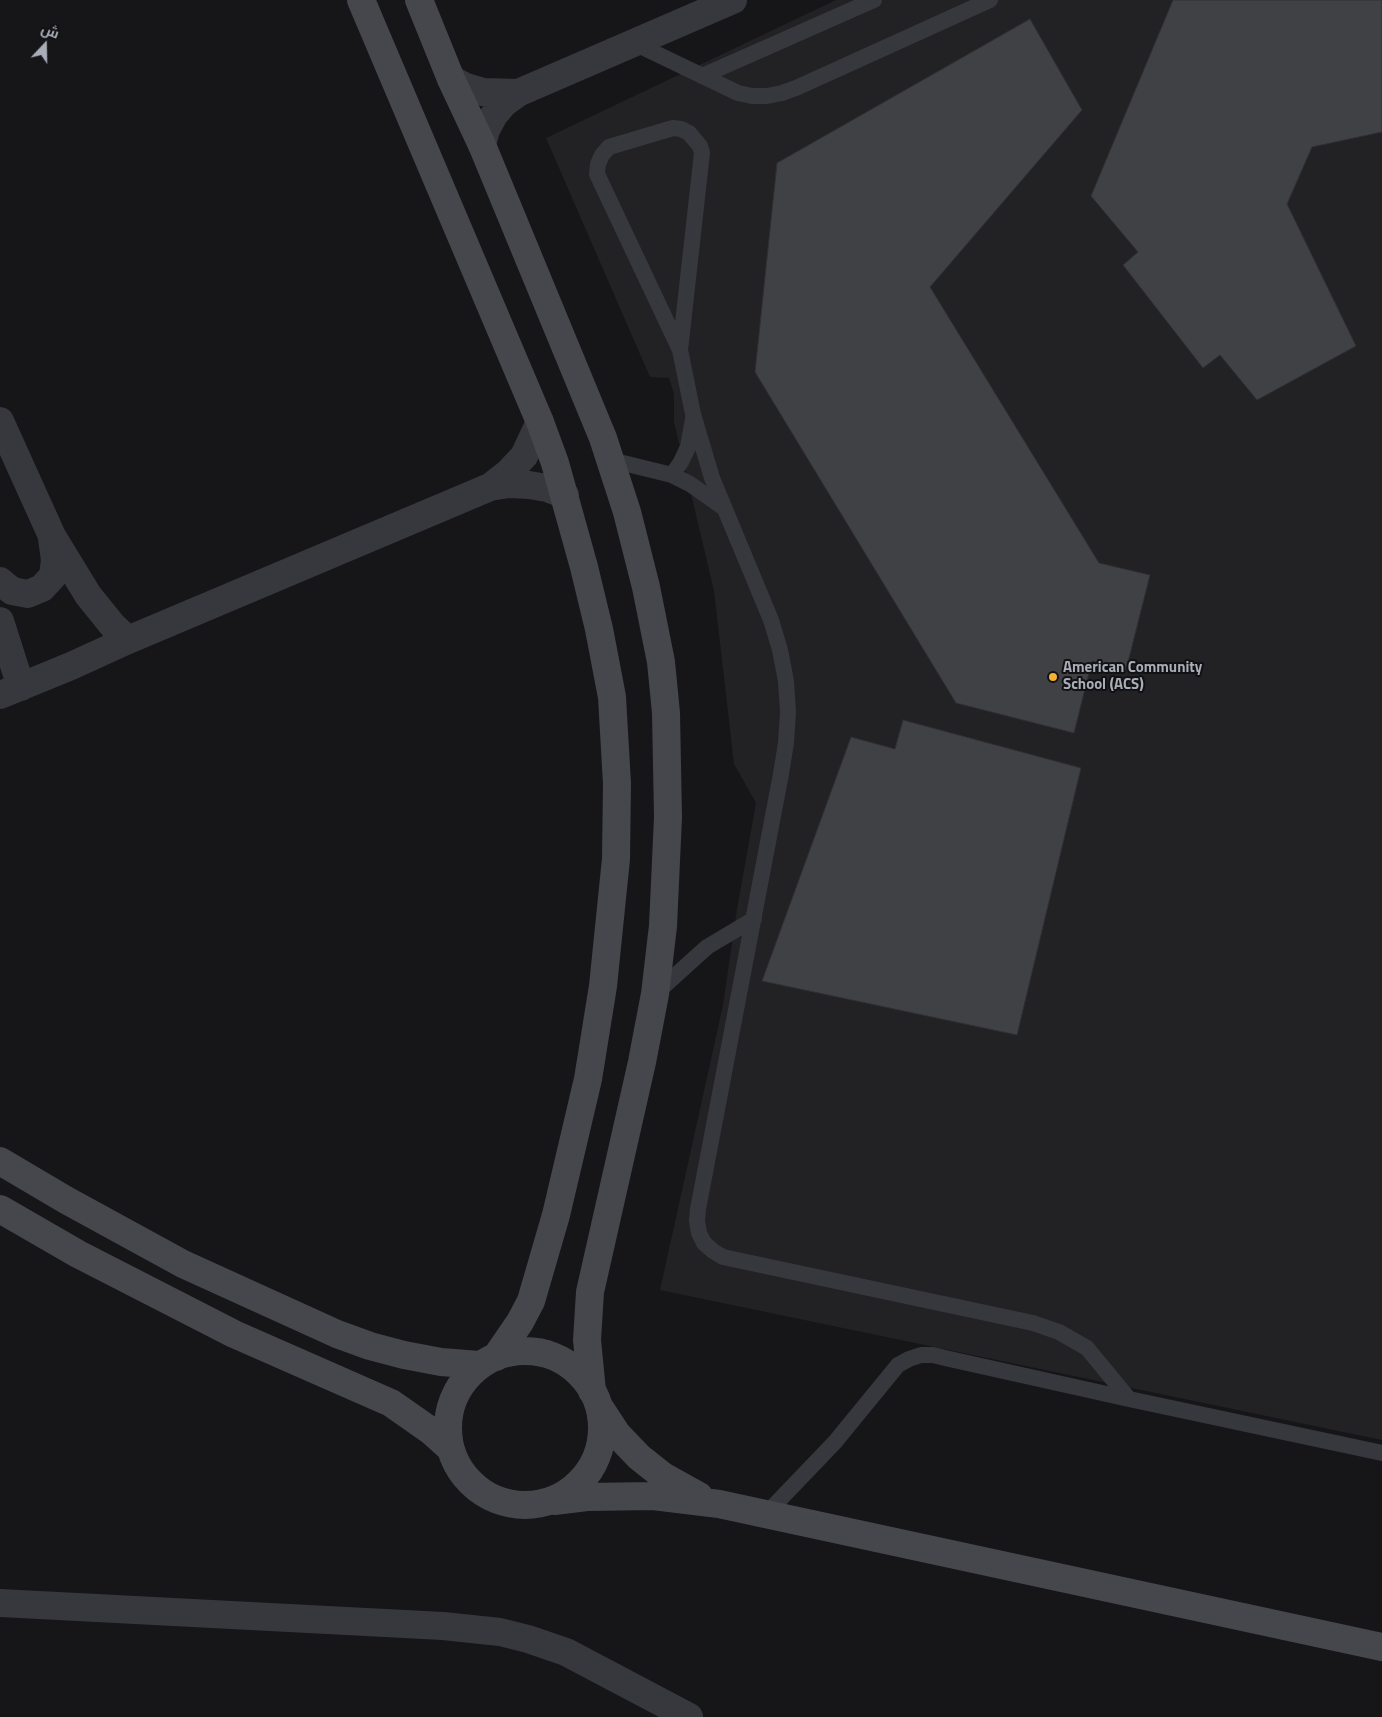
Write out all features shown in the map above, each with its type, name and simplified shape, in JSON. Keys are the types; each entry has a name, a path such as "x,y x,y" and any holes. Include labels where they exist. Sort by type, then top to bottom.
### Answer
{"street":[{"path":"361,0 556,463 599,629 612,697 617,784 616,859 604,986 588,1079 556,1215 531,1301 520,1322 487,1361 465,1378 455,1394 449,1411 447,1430 450,1448 457,1466 468,1481 482,1493 499,1501 517,1505 535,1505 587,1497 637,1496 686,1499 719,1504 1382,1647"},
{"path":"419,0 451,79 482,145 603,438 627,512 646,587 661,662 666,714 668,817 666,875 656,994 627,1135 590,1292 587,1340 602,1427 600,1446 594,1463 584,1478 570,1491 554,1501"},
{"path":"482,145 486,130 494,116 504,103 518,93 734,0"},
{"path":"451,79 466,87 482,92 518,93"},
{"path":"0,421 52,536 88,595 107,619 128,640"},
{"path":"490,487 508,473 524,456 540,422"},
{"path":"0,621 10,691 490,487 509,484 529,485 547,488 565,495"},
{"path":"0,581 12,591 28,594 42,588 53,576 55,560 52,536"},
{"path":"0,1161 66,1200 183,1264 337,1334 404,1355 441,1362 487,1361 514,1352 532,1351 568,1364 582,1376 623,1440 639,1457 664,1476 690,1492 719,1504"},
{"path":"0,1209 78,1254 234,1334 391,1403 431,1431 450,1448"},
{"path":"0,1603 443,1626 500,1632 566,1652 689,1717"}],"lane":[{"path":"702,76 874,0"},
{"path":"634,43 738,93 752,96 782,93 990,0"},
{"path":"680,350 702,154 695,138 689,133 673,128 609,147 602,155 598,164 598,174 680,350 693,414 712,478 771,620 780,650 788,712 786,743 698,1209 697,1221 699,1232 704,1243 712,1251 723,1257 1044,1326 1087,1348 1129,1399"},
{"path":"672,475 688,447 693,414"},
{"path":"610,460 672,475 690,484 724,508"},
{"path":"656,994 707,947 754,919"},
{"path":"766,1514 835,1442 898,1365 909,1359 921,1356 933,1355 1382,1453"}],"shaded area":[{"name":"American Community School (ACS)","path":"836,0 1382,0 1382,1440 660,1290 723,1005 737,909 756,803 734,764 714,591 674,422 674,394 669,378 650,377 546,138"}],"building":[{"path":"1173,0 1382,0 1382,132 1312,147 1287,204 1356,346 1257,400 1220,355 1203,368 1123,265 1138,252 1091,196"},
{"path":"1030,19 1082,110 930,287 1099,563 1150,575 1126,670 1092,661 1074,733 956,703 755,372 777,163"},
{"path":"903,720 1081,768 1017,1035 762,981 851,737 895,749"}],"place":[{"name":"American Community School (ACS)","path":"1053,677"}]}
